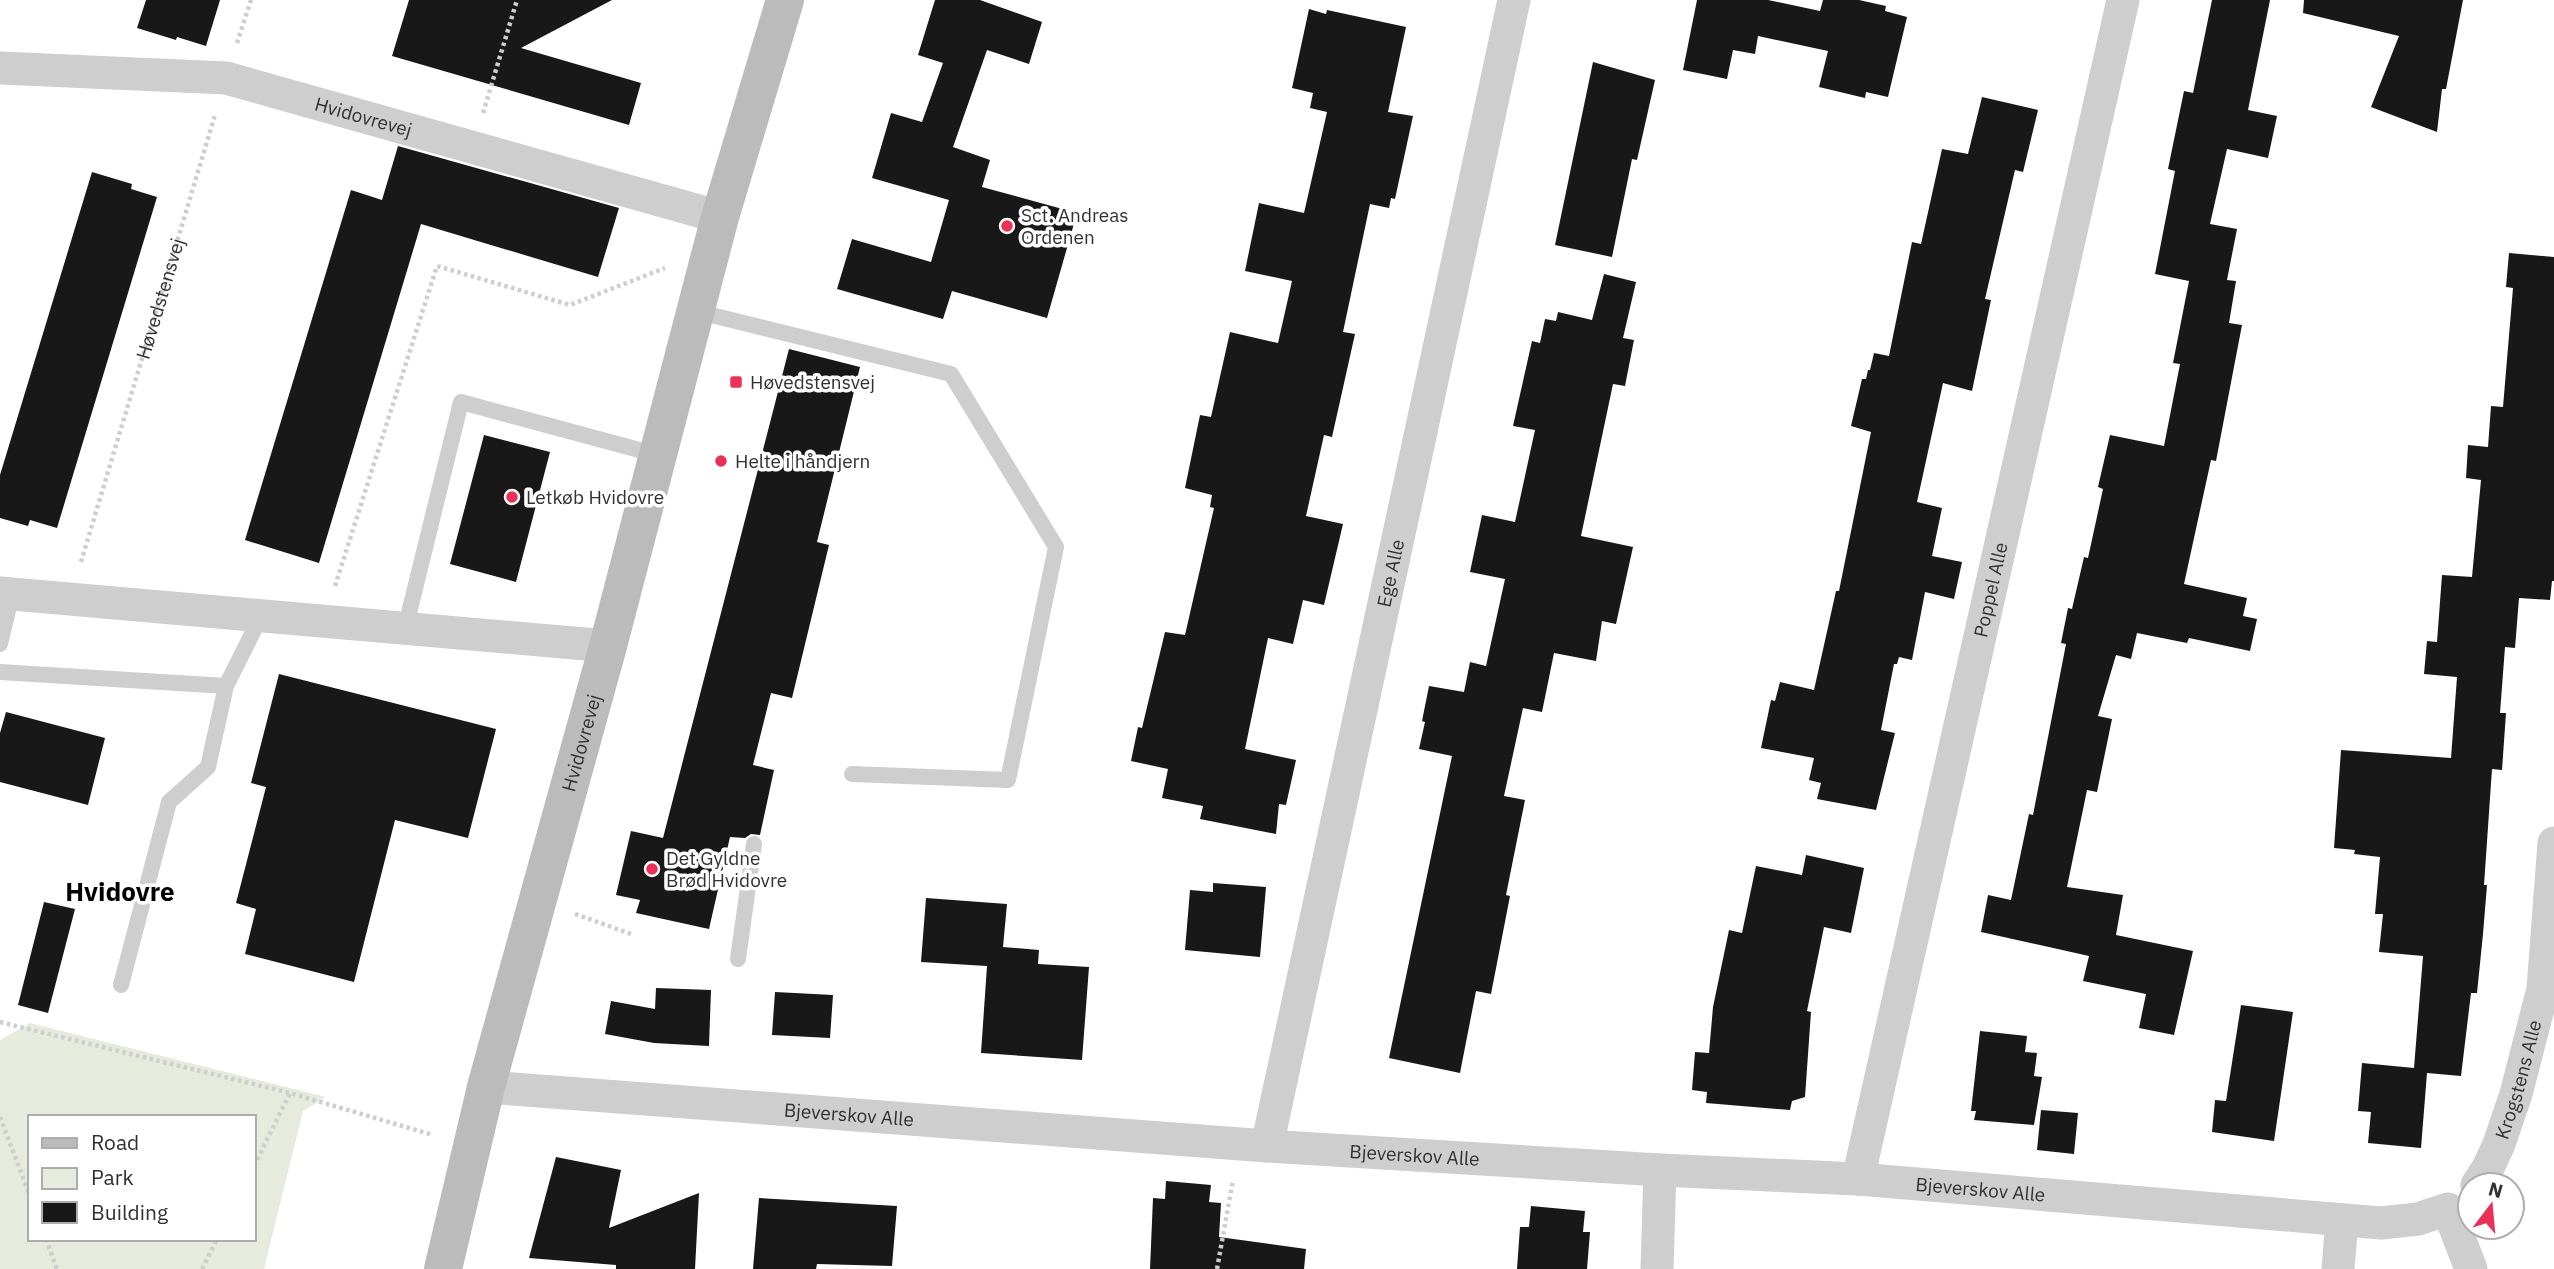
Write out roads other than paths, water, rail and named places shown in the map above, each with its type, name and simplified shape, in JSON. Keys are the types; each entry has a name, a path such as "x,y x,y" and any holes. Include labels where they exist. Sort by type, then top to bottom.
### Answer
{"street":[{"name":"Hvidovrevej","path":"443,1269 486,1087 608,646 720,217 785,0"},
{"name":"Ege Alle","path":"1251,1144 1514,0"},
{"name":"Poppel Alle","path":"1858,1179 2123,0"},
{"name":"Hvidovrevej","path":"0,68 226,78 720,217"},
{"path":"6,594 608,646"},
{"name":"Krogstens Alle","path":"2486,1171 2499,1144 2548,989 2554,844"},
{"name":"Bjeverskov Alle","path":"486,1087 1251,1144 1660,1170 1858,1179 2381,1223 2418,1219 2456,1202"},
{"path":"1657,1269 1660,1170"},
{"path":"2338,1269 2342,1220"},
{"name":"Bjeverskov Alle","path":"2466,1241 2471,1269"}],"lane":[{"path":"695,311 951,374 1056,547 1008,780 852,774"},
{"path":"405,629 461,402 658,455"},
{"path":"0,644 6,594"},
{"path":"121,985 169,802 208,766 226,686 261,616"},
{"path":"0,672 226,686"},
{"path":"738,960 754,844"}],"place":[{"name":"Sct. Andreas Ordenen","path":"1007,226"},
{"name":"Høvedstensvej","path":"736,382"},
{"name":"Helte i håndjern","path":"721,461"},
{"name":"Letkøb Hvidovre","path":"512,497"},
{"name":"Det Gyldne Brød Hvidovre","path":"652,869"}],"district":[{"name":"Hvidovre","path":"120,891"}]}
